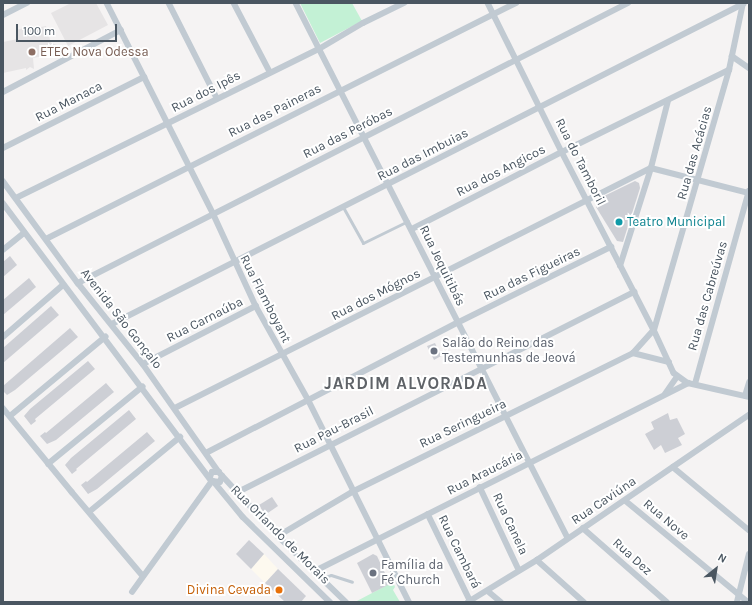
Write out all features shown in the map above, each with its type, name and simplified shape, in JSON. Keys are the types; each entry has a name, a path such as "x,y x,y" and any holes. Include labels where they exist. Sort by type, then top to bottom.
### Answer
{"street":[{"path":"3,15 28,3"},
{"name":"Rua Flamboyant","path":"107,3 213,213 256,306 281,355 308,399 352,492 409,602"},
{"path":"169,3 217,98"},
{"path":"234,3 270,72"},
{"name":"Rua Jequitibás","path":"296,3 408,221 457,323 482,368 568,538"},
{"name":"Rua dos Ipês","path":"16,198 319,49 363,23 404,3"},
{"name":"Rua do Tamboril","path":"488,3 515,60 540,106 677,376"},
{"name":"Rua das Paineras","path":"46,239 516,3"},
{"name":"Rua das Peróbas","path":"78,283 628,3"},
{"name":"Rua das Acácias","path":"654,330 699,179 729,70 743,4"},
{"name":"Rua das Imbuias","path":"112,324 234,261 389,185 540,106 743,4"},
{"path":"3,92 121,30"},
{"path":"732,56 749,68"},
{"name":"Rua dos Angicos","path":"412,229 562,152 729,70"},
{"name":"Rua Manaca","path":"3,148 144,77"},
{"path":"620,266 651,168 668,101"},
{"path":"651,168 749,192"},
{"name":"Rua dos Mógnos","path":"175,408 651,168"},
{"name":"Avenida São Gonçalo","path":"3,181 78,283 143,364 220,474 278,536 346,602"},
{"name":"Rua das Cabreúvas","path":"695,384 749,192"},
{"name":"Avenida São Gonçalo","path":"3,203 63,285 105,337 212,480"},
{"path":"3,250 24,232"},
{"name":"Rua das Figueiras","path":"206,453 457,323 611,247"},
{"path":"3,337 63,285"},
{"name":"Rua Pau-Brasil","path":"238,492 330,444 634,292"},
{"name":"Rua Carnaúba","path":"143,364 256,306"},
{"name":"Rua Seringueira","path":"278,536 352,492 633,353 654,330"},
{"path":"10,416 105,337"},
{"path":"633,353 669,362"},
{"path":"677,376 688,383 747,397 749,383"},
{"name":"Rua Araucária","path":"665,394 677,376"},
{"name":"Rua Araucária","path":"315,571 688,383"},
{"path":"48,464 142,387"},
{"path":"3,408 48,464 143,576"},
{"name":"Rua Caviúna","path":"469,601 488,591 537,560 583,528 626,501 749,415"},
{"path":"89,512 180,437"},
{"path":"673,467 749,530"},
{"path":"132,592 212,480 212,472 220,474 221,480 212,480"},
{"name":"Rua Orlando de Morais","path":"212,480 243,517 330,602"},
{"name":"Rua Canela","path":"480,487 519,570"},
{"name":"Rua Nove","path":"626,501 748,602"},
{"name":"Rua Cambará","path":"428,514 469,601"},
{"name":"Rua Dez","path":"583,528 666,602"},
{"path":"737,602 749,554"},
{"path":"537,560 584,602"},
{"path":"488,591 502,602"}],"lane":[{"path":"343,208 364,243 408,221"},
{"path":"321,578 331,575 352,582"}],"shaded area":[{"path":"71,3 96,3 108,25 68,46 51,13"},
{"name":"ETEC Nova Odessa","path":"46,26 51,43 60,46 61,54 57,58 48,55 33,58 34,69 30,67 26,70 26,68 3,73 3,42 18,39 16,30"},
{"path":"264,554 278,569 265,583 251,569"}],"green space":[{"path":"300,3 352,3 362,21 320,43"},
{"path":"393,582 395,587 393,590 400,602 355,602"}],"building":[{"name":"Teatro Municipal","path":"635,181 639,183 640,188 623,242 617,241 596,207 600,198"},
{"path":"10,256 17,265 3,277 3,262"},
{"path":"29,278 36,287 3,315 3,300"},
{"path":"51,306 59,315 3,363 3,348"},
{"path":"70,328 78,337 15,390 7,395 3,391 3,386"},
{"name":"Salão do Reino das Testemunhas de Jeová","path":"435,343 441,356 434,360 427,346"},
{"path":"88,361 95,369 35,419 36,421 31,425 24,416 30,409"},
{"path":"106,383 114,392 56,440 47,444 40,436 45,432 46,433"},
{"path":"129,410 136,419 72,474 65,465 71,458"},
{"path":"668,413 670,420 677,418 685,434 678,438 682,445 665,453 661,445 654,450 645,434 654,429 651,422"},
{"path":"147,432 155,441 97,489 88,494 81,485 86,481 87,482"},
{"path":"272,497 278,506 265,515 259,505"},
{"path":"249,540 264,554 251,569 236,554"},
{"name":"Família da Fé Church","path":"373,554 377,556 390,584 372,593 357,563"},
{"path":"278,569 306,596 301,602 285,602 265,583"}],"place":[{"name":"ETEC Nova Odessa","path":"32,52"},
{"name":"Teatro Municipal","path":"619,222"},
{"name":"Salão do Reino das Testemunhas de Jeová","path":"434,351"},
{"name":"Família da Fé Church","path":"373,573"},
{"name":"Divina Cevada","path":"279,590"}],"district":[{"name":"JARDIM ALVORADA","path":"406,384"}]}
